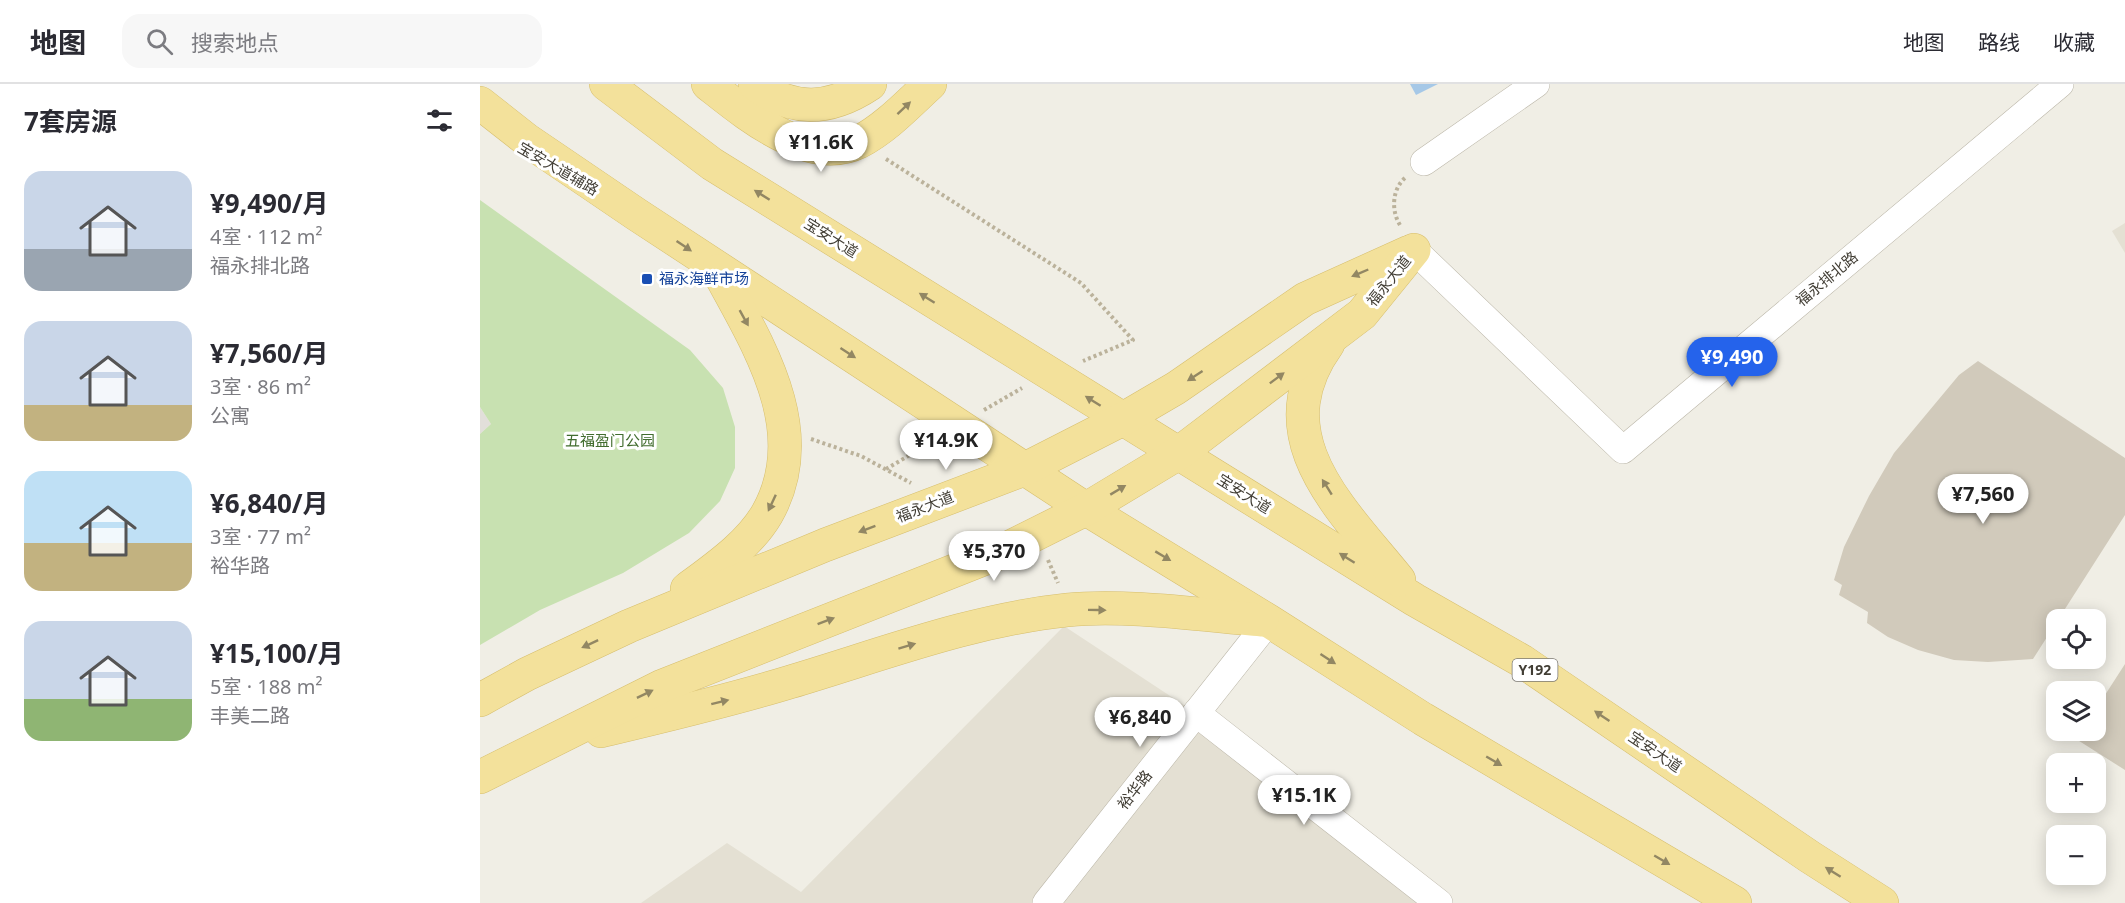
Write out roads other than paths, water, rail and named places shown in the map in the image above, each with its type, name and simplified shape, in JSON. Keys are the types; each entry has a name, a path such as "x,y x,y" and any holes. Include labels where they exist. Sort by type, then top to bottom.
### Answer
{"main road":[{"name":"宝安大道","path":"606,84 712,164 1415,600 1522,661 1882,903"},
{"path":"708,84 760,124 813,148 857,142 890,121 930,84"},
{"path":"755,84 771,97 805,106 837,102 870,84"},
{"path":"480,104 527,140 636,214 1086,509 1423,719 1735,903"},
{"name":"宝安大道辅路","path":"480,124 636,214"},
{"name":"福永大道","path":"480,777 662,686 994,555 1086,509 1179,453 1362,314 1414,250"},
{"name":"福永大道","path":"480,700 527,674 629,626 825,545 1025,468 1123,419 1224,357 1305,299 1414,250"},
{"path":"629,626 688,588 747,539 766,515 778,489 786,457 786,431 780,404 755,339 716,267"},
{"path":"1334,334 1316,359 1301,406 1306,450 1330,493 1415,600"},
{"path":"522,756 582,736 788,683 942,635 1011,619 1080,610 1164,611 1269,621"}],"street":[{"path":"1424,162 1536,84"},
{"name":"福永排北路","path":"1414,250 1623,450 2060,84"},
{"name":"裕华路","path":"1046,903 1269,621"},
{"path":"1196,713 1439,903"}],"water":[{"path":"1410,84 1438,84 1416,95"}],"place":[{"name":"福永海鲜市场","path":"647,279"}],"park label":[{"name":"五福盈门公园","path":"610,441"}]}
